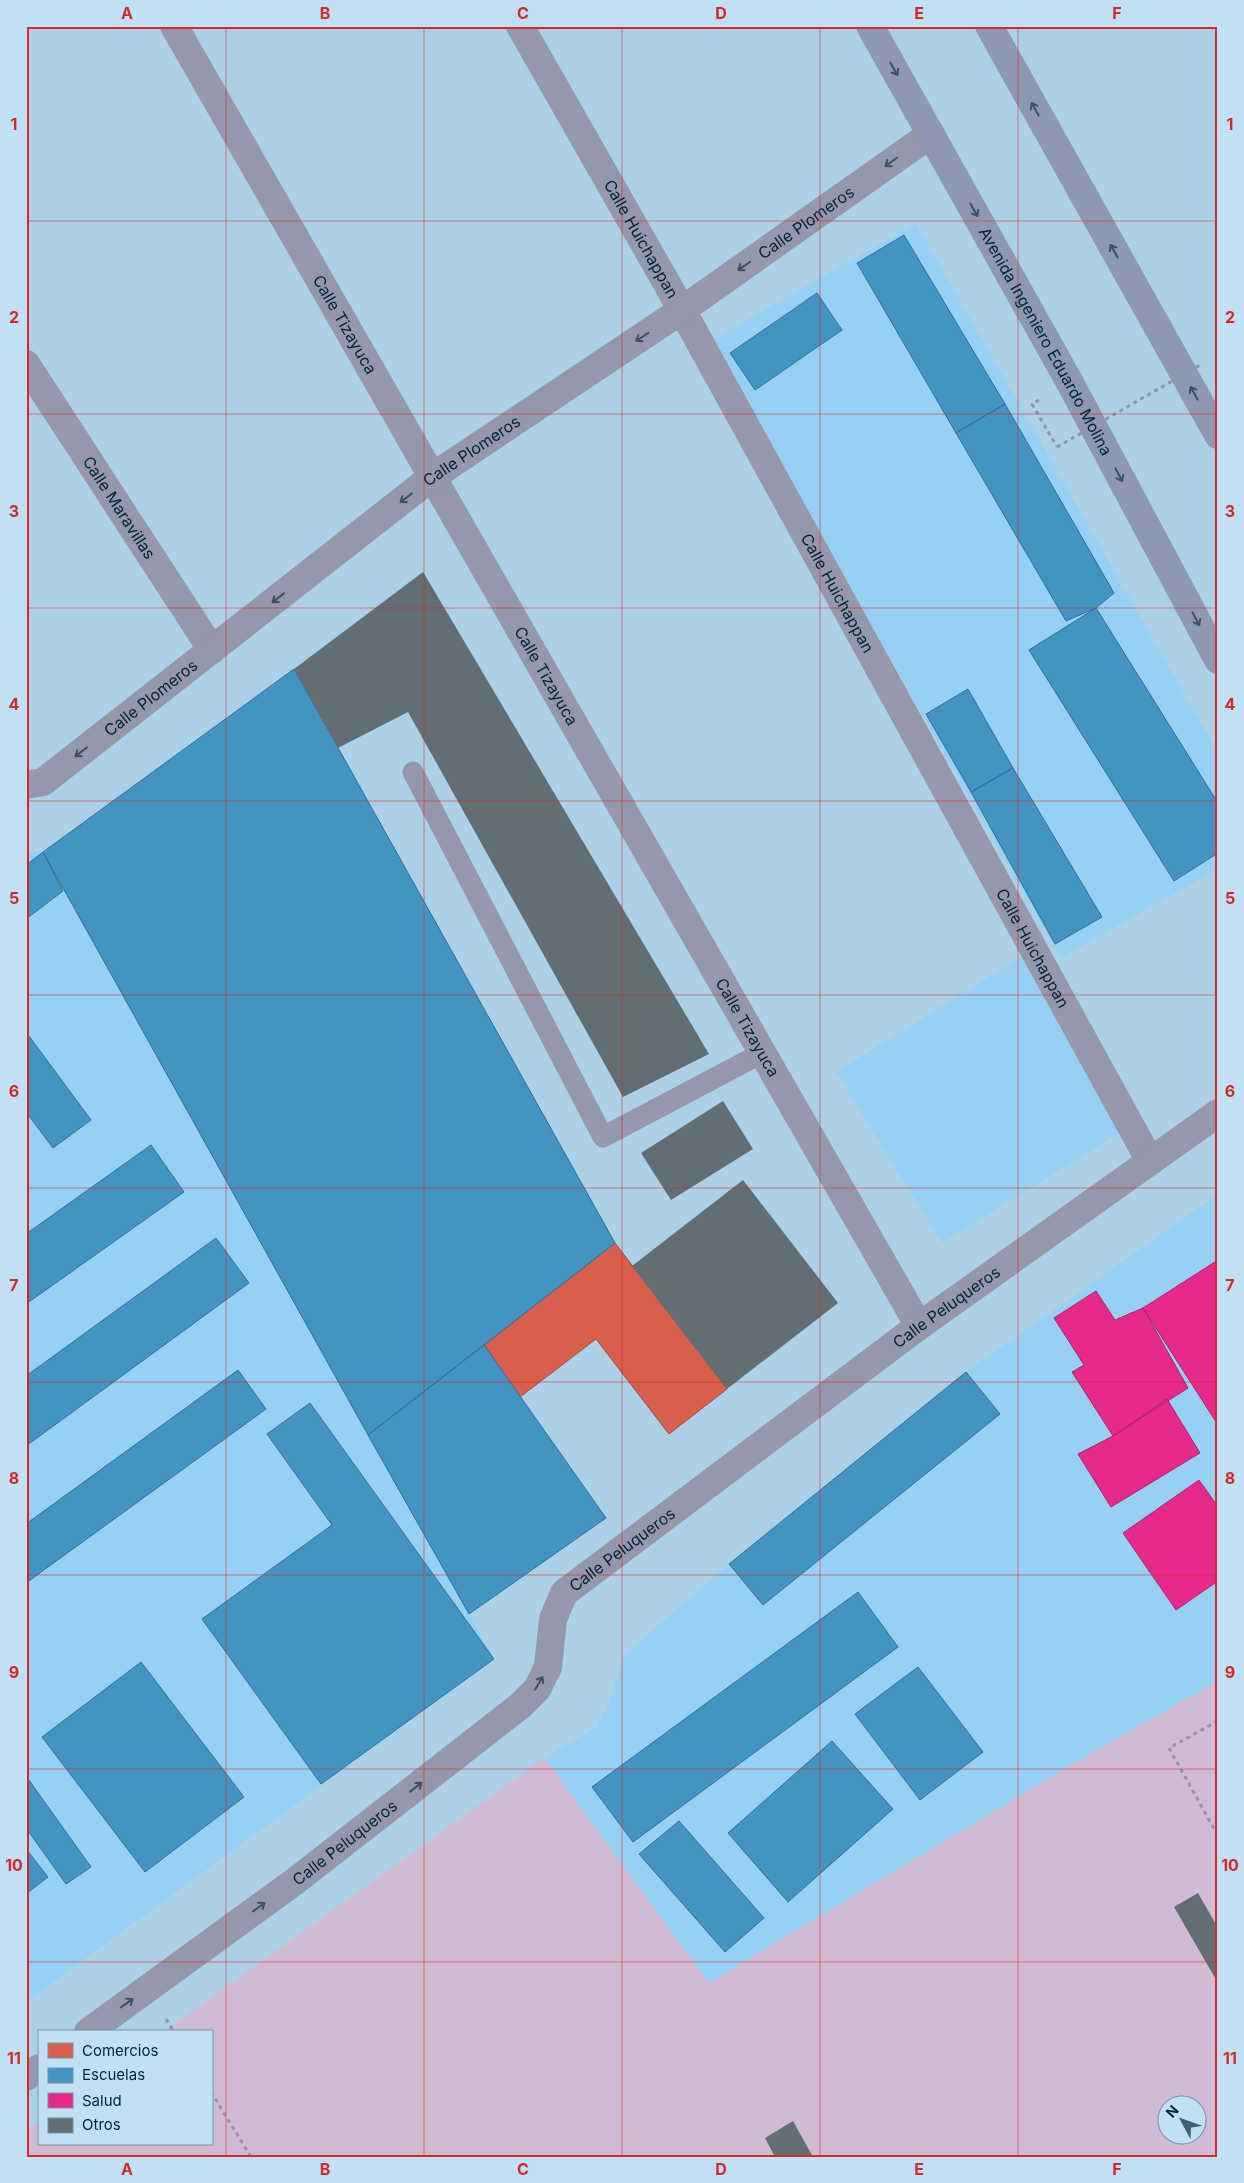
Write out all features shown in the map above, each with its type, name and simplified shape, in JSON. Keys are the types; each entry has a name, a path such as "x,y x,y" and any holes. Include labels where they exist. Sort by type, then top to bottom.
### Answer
{"main road":[{"name":"Avenida Ingeniero Eduardo Molina","path":"870,26 1073,389 1218,660"},
{"path":"989,26 1218,436"}],"street":[{"name":"Calle Tizayuca","path":"174,26 918,1326"},
{"name":"Calle Huichappan","path":"520,26 682,310 1150,1161"},
{"name":"Calle Plomeros","path":"26,785 43,782 432,477 682,310 931,134"},
{"name":"Calle Maravillas","path":"26,364 212,650"},
{"name":"Calle Peluqueros","path":"91,2030 294,1882 520,1706 537,1689 548,1667 553,1619 564,1593 918,1326 1218,1113"},
{"path":"26,2077 38,2069"}],"lane":[{"path":"413,772 603,1137 762,1053"}],"path":[{"path":"1032,404 1057,448 1202,364"},
{"path":"1218,1721 1169,1748 1218,1836"},
{"path":"212,2094 251,2157"}],"shaded area":[{"path":"916,223 1218,753 1218,869 1061,958 710,341"},
{"path":"26,852 43,852 494,1659 26,2002"},
{"path":"1023,956 1129,1127 942,1243 836,1072"},
{"path":"1218,1194 1218,1681 709,1983 544,1758 597,1727 612,1693 623,1656 729,1564 966,1372"},
{"path":"1218,1681 1218,2157 26,2157 26,2130 38,2122 38,2146 212,2146 212,2030 166,2030 544,1758 709,1983 1076,1762"}],"building: Comercios":[{"path":"615,1243 727,1389 669,1434 596,1339 520,1397 484,1345"}],"building: Escuelas":[{"path":"904,235 1005,404 956,433 857,263"},
{"path":"817,293 842,330 755,390 730,353"},
{"path":"1005,404 1114,593 1096,608 1066,621 956,433"},
{"path":"1096,608 1218,803 1218,853 1174,881 1029,650"},
{"path":"294,669 615,1243 368,1435 43,852"},
{"path":"968,689 1013,768 971,792 926,714"},
{"path":"1013,768 1102,917 1055,944 971,792"},
{"path":"43,852 63,891 26,919 26,865"},
{"path":"26,1032 91,1120 53,1148 26,1112"},
{"path":"151,1145 184,1192 26,1304 26,1234"},
{"path":"216,1238 249,1283 26,1446 26,1376"},
{"path":"484,1345 606,1518 469,1614 368,1435"},
{"path":"238,1370 266,1409 26,1583 26,1524"},
{"path":"966,1372 1000,1414 763,1605 729,1564"},
{"path":"310,1403 494,1659 321,1784 202,1619 332,1525 267,1434"},
{"path":"858,1592 898,1647 633,1842 592,1787"},
{"path":"141,1662 244,1797 145,1872 42,1737"},
{"path":"918,1667 983,1752 920,1800 855,1714"},
{"path":"832,1741 893,1809 788,1902 728,1833"},
{"path":"26,1776 91,1867 66,1884 26,1828"},
{"path":"679,1821 764,1918 725,1952 639,1854"},
{"path":"26,1849 48,1877 26,1894"}],"building: Salud":[{"path":"1218,1260 1218,1425 1143,1308"},
{"path":"1096,1291 1115,1320 1143,1308 1188,1388 1113,1436 1072,1372 1084,1365 1054,1318"},
{"path":"1167,1399 1200,1453 1111,1507 1078,1454 1113,1436"},
{"path":"1199,1480 1218,1507 1218,1581 1176,1610 1123,1533"}],"building: Otros":[{"path":"423,572 709,1054 623,1097 408,712 338,748 294,669"},
{"path":"723,1101 753,1149 671,1200 641,1153"},
{"path":"743,1180 838,1303 727,1389 632,1266"},
{"path":"1198,1893 1218,1928 1218,1983 1174,1907"},
{"path":"793,2121 813,2157 775,2157 765,2138"}]}
